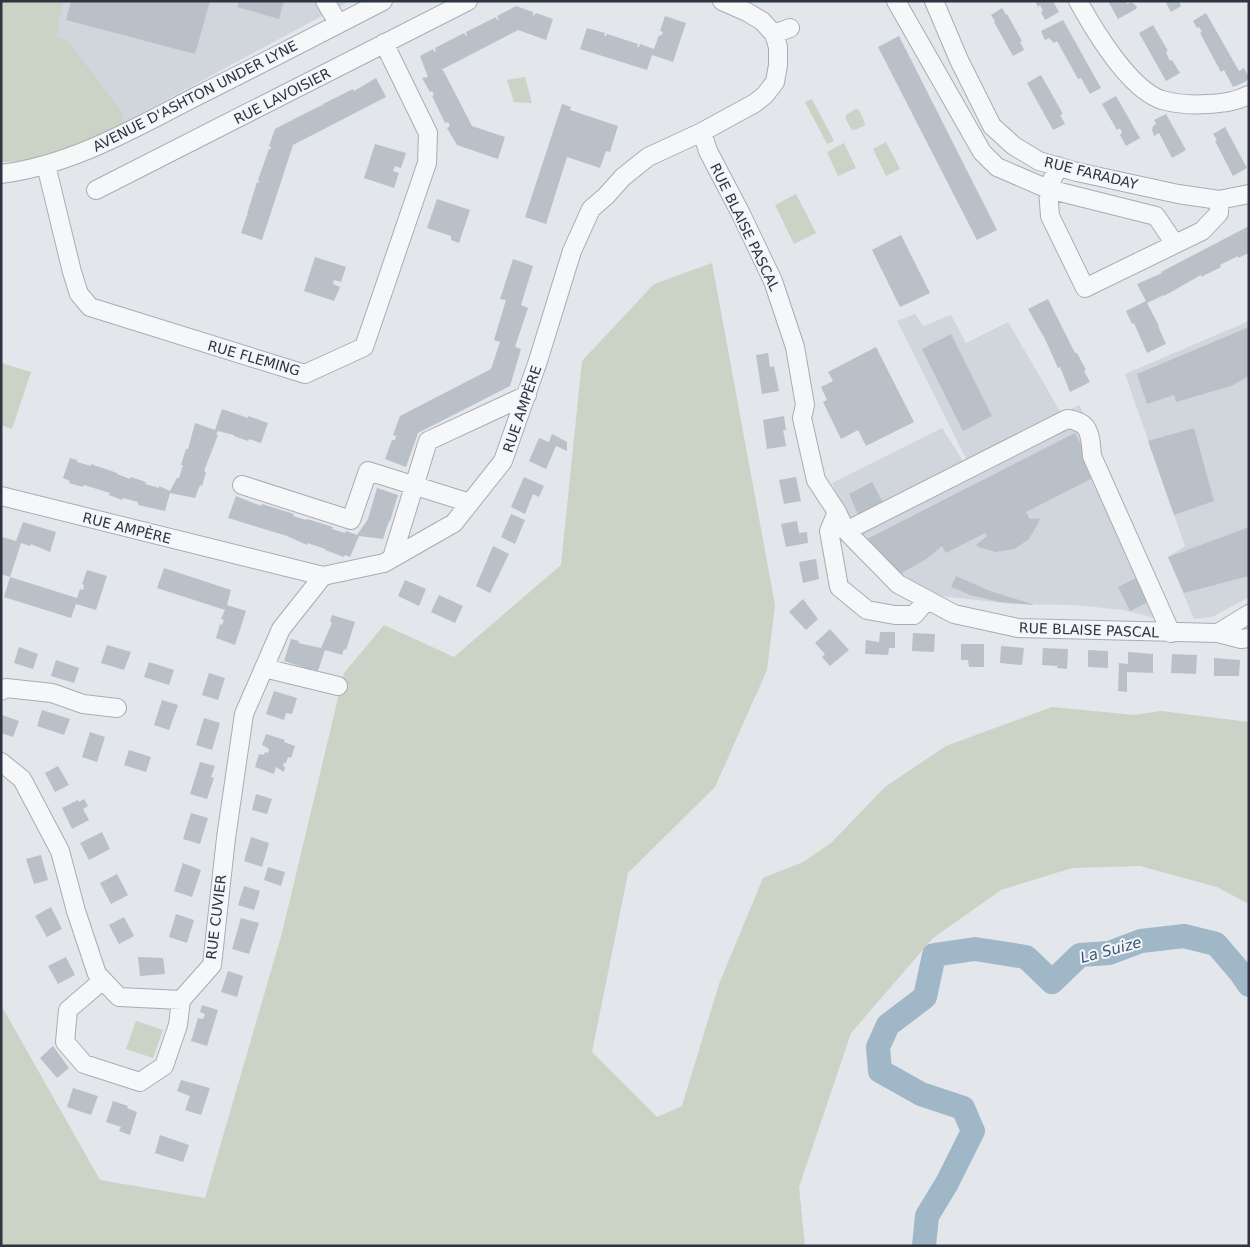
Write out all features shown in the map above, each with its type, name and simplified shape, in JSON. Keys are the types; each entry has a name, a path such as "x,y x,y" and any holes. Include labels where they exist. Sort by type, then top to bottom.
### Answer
{"street":[{"path":"325,1 338,24"},
{"name":"AVENUE D'ASHTON UNDER LYNE","path":"1,174 46,165 88,151 383,1"},
{"name":"RUE LAVOISIER","path":"96,190 468,1"},
{"name":"RUE AMPÈRE","path":"1,496 323,576 384,563 454,523 503,461 527,395 572,251 591,209 623,177 648,156 702,132 755,103 765,95 775,82 778,48 782,31 748,12 722,1"},
{"path":"896,1 982,152 997,167 1048,189 1156,216 1175,244"},
{"name":"RUE FARADAY","path":"934,1 959,60 992,126 1014,146 1039,161 1178,194 1219,200 1249,194"},
{"path":"1078,1 1118,63 1137,84 1161,99 1194,105 1233,102 1249,95"},
{"name":"RUE FLEMING","path":"46,165 72,272 79,294 90,307 305,374 364,347 427,163 428,133 384,44"},
{"name":"RUE BLAISE PASCAL","path":"702,132 708,151 773,281 795,347 805,405 802,418 816,480 837,512 846,531 898,584 954,614 1018,628 1218,633 1241,639 1249,638"},
{"path":"1058,166 1048,189 1050,216 1086,288 1202,231 1219,214 1219,200"},
{"path":"392,558 428,441 527,395"},
{"path":"846,531 1067,419 1076,420 1083,423 1087,428 1092,456 1171,633"},
{"path":"242,485 351,520 368,471 470,503"},
{"path":"837,512 829,531 839,587 867,610 895,615 914,615 928,600"},
{"name":"RUE CUVIER","path":"181,1000 212,965 226,838 244,714 281,630 323,576"},
{"path":"1218,633 1249,614"},
{"path":"264,668 338,686"},
{"path":"1,691 6,688 52,693 84,704 117,708"},
{"path":"1,762 22,779 60,852 76,911 97,974 103,980 119,997 181,1000 178,1025 164,1066 140,1082 84,1064 65,1042 68,1010 103,980"}],"shaded area":[{"path":"1,1 350,1 123,123 56,154 19,161 1,162"},
{"path":"915,314 923,326 951,315 966,343 1008,322 1061,413 967,461 897,321"},
{"path":"1249,321 1249,597 1212,617 1194,619 1168,557 1185,546 1125,374"},
{"path":"1079,405 1094,434 1094,453 1171,622 1123,610 1073,605 1011,604 942,596 900,574 860,534 841,503 832,483 942,428 965,464"}],"green space":[{"path":"1,1 63,1 56,37 68,41 121,111 123,123 56,154 19,161 1,162"},
{"path":"525,77 532,103 514,102 507,80"},
{"path":"812,99 834,141 827,144 805,102"},
{"path":"856,109 859,110 865,123 864,126 854,130 851,129 845,117"},
{"path":"886,142 900,169 886,176 873,149"},
{"path":"844,143 856,168 838,176 827,152"},
{"path":"796,194 816,233 794,244 775,205"},
{"path":"712,263 775,605 767,670 715,787 628,873 592,1052 657,1117 682,1106 719,984 763,878 803,862 831,843 885,787 946,746 1052,707 1134,715 1161,711 1249,722 1249,904 1217,887 1140,866 1072,868 1001,890 933,938 851,1033 799,1187 805,1246 1,1246 1,1005 100,1180 205,1198 282,933 344,673 384,625 454,657 561,565 582,361 654,284"},
{"path":"1,363 31,372 12,429 1,425"},
{"path":"136,1021 163,1030 153,1058 126,1049"}],"building":[{"path":"71,1 210,1 195,54 66,20"},
{"path":"239,1 284,1 279,19 237,7"},
{"path":"1035,1 1053,1 1059,12 1045,20 1040,5 1038,7"},
{"path":"1108,1 1126,1 1127,4 1132,2 1137,7 1118,19"},
{"path":"1165,1 1179,1 1181,6 1171,12"},
{"path":"516,6 533,12 533,16 536,13 553,19 546,40 518,30 441,70 443,70 472,126 505,137 498,159 457,145 447,128 450,126 448,122 445,123 432,96 434,95 432,91 430,92 422,78 428,77 420,56 433,49 434,52 436,51 435,48 464,33 466,36 466,32 496,17 497,20 499,19 497,16"},
{"path":"1002,8 1022,41 1020,42 1024,50 1013,56 991,15"},
{"path":"1206,13 1239,71 1244,68 1249,78 1245,82 1233,87 1224,70 1221,72 1200,33 1202,32 1193,21"},
{"path":"665,16 686,23 673,62 652,55 647,70 580,49 587,28 605,33 604,36 607,34 638,44 637,47 640,44 654,49 659,35 661,36 663,32 660,31"},
{"path":"1063,20 1101,88 1090,94 1081,78 1078,79 1057,41 1054,43 1049,38 1045,40 1041,31"},
{"path":"1153,25 1168,51 1166,52 1170,61 1172,60 1180,73 1166,81 1139,33"},
{"path":"899,36 997,230 977,240 878,47"},
{"path":"1041,75 1063,114 1060,115 1065,124 1053,130 1027,83"},
{"path":"376,78 386,97 293,145 262,240 241,233 247,215 249,215 247,214 257,182 260,183 258,180 269,149 271,149 269,146 275,129 322,105 324,106 323,104 353,89 354,91"},
{"path":"1116,96 1140,138 1126,146 1120,135 1122,133 1120,128 1117,130 1102,104"},
{"path":"562,104 571,107 570,110 618,126 610,152 606,151 600,168 567,157 546,224 525,217"},
{"path":"1166,114 1186,150 1172,158 1159,133 1154,136 1152,130 1156,124 1154,120"},
{"path":"1225,127 1247,168 1233,176 1213,134"},
{"path":"375,144 406,153 401,168 395,166 393,171 399,173 394,188 364,178"},
{"path":"437,199 470,210 459,243 451,240 451,236 427,228"},
{"path":"1249,226 1249,253 1238,258 1238,256 1220,265 1221,267 1201,277 1201,275 1164,296 1147,303 1166,344 1147,353 1134,323 1132,324 1126,311 1146,301 1137,284 1162,273"},
{"path":"901,235 930,293 900,307 872,250"},
{"path":"315,257 346,267 341,282 334,280 333,284 340,287 334,301 304,291"},
{"path":"513,259 533,266 521,305 528,308 515,347 521,349 510,386 418,433 406,467 385,459 392,440 395,440 396,436 393,435 400,416 491,369 500,342 494,340 506,300 500,299"},
{"path":"1048,299 1075,353 1077,353 1086,370 1084,371 1090,382 1070,392 1060,367 1058,368 1045,339 1028,309"},
{"path":"1249,327 1249,376 1231,386 1176,402 1174,395 1147,404 1137,374"},
{"path":"951,334 992,416 963,431 922,349"},
{"path":"876,347 914,422 866,446 858,430 841,439 823,402 827,400 821,387 833,381 828,372"},
{"path":"768,353 770,367 774,366 779,391 762,394 756,355"},
{"path":"222,409 268,423 261,443 249,439 248,441 218,431 204,471 206,472 202,486 200,485 195,498 170,493 165,511 138,505 138,502 123,498 122,500 109,495 110,493 84,485 83,487 69,483 70,481 63,478 70,458 77,460 77,462 91,466 91,464 130,479 131,477 146,482 145,484 159,488 159,486 170,491 177,478 179,478 183,465 181,465 186,449 188,449 195,423 215,430"},
{"path":"784,416 786,430 783,430 786,446 767,449 763,420"},
{"path":"1194,428 1214,501 1174,515 1148,441"},
{"path":"1075,433 1097,476 1026,512 1030,519 1040,518 1028,540 1014,549 996,552 979,547 976,545 987,536 985,533 946,553 942,546 925,560 900,574 865,540"},
{"path":"552,434 567,442 567,451 556,446 546,469 529,461 539,438 549,442"},
{"path":"524,477 544,486 539,497 533,494 525,514 511,507"},
{"path":"796,477 801,501 784,504 779,480"},
{"path":"872,482 885,506 860,519 849,494"},
{"path":"377,488 398,495 383,539 359,536 350,557 345,555 344,557 308,543 307,545 287,536 228,518 236,496 261,506 262,504 294,514 293,516 333,527 332,529 357,535 368,519"},
{"path":"511,514 525,520 515,544 501,537"},
{"path":"797,521 799,533 807,532 808,543 786,547 781,524"},
{"path":"23,522 56,532 50,552 31,544 30,546 21,543 10,577 1,574 1,539 2,537 16,541"},
{"path":"1249,527 1249,576 1184,593 1168,557"},
{"path":"493,546 509,554 490,593 476,586"},
{"path":"816,559 819,579 803,583 799,562"},
{"path":"164,568 231,590 227,605 246,611 235,645 216,638 220,624 222,625 224,620 221,619 225,610 157,588"},
{"path":"87,570 107,576 96,610 76,604 71,618 4,597 10,577 77,598 80,589 83,590 84,585 82,584"},
{"path":"956,576 990,591 1035,605 999,602 970,595 951,587"},
{"path":"1140,576 1152,600 1130,611 1118,587"},
{"path":"405,580 426,589 419,606 398,596"},
{"path":"439,595 463,606 455,623 431,612"},
{"path":"803,599 818,619 806,630 789,612"},
{"path":"332,615 355,622 346,650 344,649 342,655 325,650 318,671 284,661 291,639 299,641 298,643 321,648 332,623 330,622"},
{"path":"830,629 849,650 830,666 822,657 825,654 815,643"},
{"path":"880,632 895,632 895,648 889,648 888,655 865,654 866,640 879,642"},
{"path":"913,633 935,634 934,652 912,651"},
{"path":"961,644 984,644 984,667 969,667 968,660 961,660"},
{"path":"107,645 131,652 124,670 101,663"},
{"path":"1001,646 1024,648 1022,665 1000,663"},
{"path":"19,647 38,654 33,669 14,663"},
{"path":"1043,648 1068,649 1067,669 1042,665"},
{"path":"1088,650 1108,651 1108,668 1088,667"},
{"path":"1128,652 1153,654 1153,673 1127,672 1127,692 1118,691 1119,663 1128,664"},
{"path":"1172,654 1197,655 1196,674 1171,673"},
{"path":"1214,658 1240,660 1239,676 1214,676"},
{"path":"56,660 79,668 74,683 51,676"},
{"path":"149,662 174,670 169,685 144,677"},
{"path":"209,673 225,678 218,700 202,695"},
{"path":"274,691 297,698 292,714 286,713 284,720 266,714"},
{"path":"162,700 178,705 169,730 154,725"},
{"path":"42,710 70,719 64,735 37,726"},
{"path":"2,715 19,721 13,737 1,733"},
{"path":"204,718 220,723 212,750 196,745"},
{"path":"90,732 105,737 97,762 82,757"},
{"path":"266,734 285,740 284,742 295,746 291,758 288,757 286,763 284,763 284,772 276,767 274,774 255,767 259,754 264,755 265,752 268,753 269,749 262,745"},
{"path":"129,750 151,757 146,772 124,765"},
{"path":"200,762 215,766 211,777 214,778 207,799 190,794"},
{"path":"58,766 69,785 55,792 45,773"},
{"path":"256,794 272,799 267,814 252,810"},
{"path":"84,799 88,806 83,809 89,820 72,829 62,808"},
{"path":"191,813 208,818 200,844 183,839"},
{"path":"102,832 110,849 89,860 80,843"},
{"path":"251,837 269,843 262,867 244,861"},
{"path":"41,855 48,880 34,884 26,859"},
{"path":"183,863 201,870 192,897 174,891"},
{"path":"268,867 285,872 281,886 264,880"},
{"path":"117,874 128,895 111,904 100,883"},
{"path":"244,886 260,891 254,910 238,905"},
{"path":"51,907 62,929 47,937 35,916"},
{"path":"176,914 194,920 187,943 169,937"},
{"path":"124,917 134,936 119,944 109,925"},
{"path":"241,918 259,923 249,954 232,949"},
{"path":"66,957 75,975 58,984 48,966"},
{"path":"138,957 163,958 165,974 140,976"},
{"path":"228,971 243,976 237,997 221,992"},
{"path":"202,1005 218,1010 207,1046 191,1041 198,1018 203,1019 205,1014 200,1012"},
{"path":"53,1046 69,1068 57,1078 40,1058"},
{"path":"181,1080 210,1088 201,1115 185,1110 190,1096 177,1091"},
{"path":"73,1088 98,1096 91,1115 67,1107"},
{"path":"113,1101 128,1106 127,1108 137,1112 130,1135 119,1131 121,1127 106,1122"},
{"path":"160,1135 189,1145 183,1162 155,1153"}],"waterway":[{"name":"La Suize","path":"924,1246 927,1216 947,1183 973,1131 963,1108 921,1094 880,1071 878,1047 888,1025 925,997 934,955 975,949 1026,957 1052,982 1080,955 1109,953 1141,941 1184,936 1216,944 1249,985"}]}
